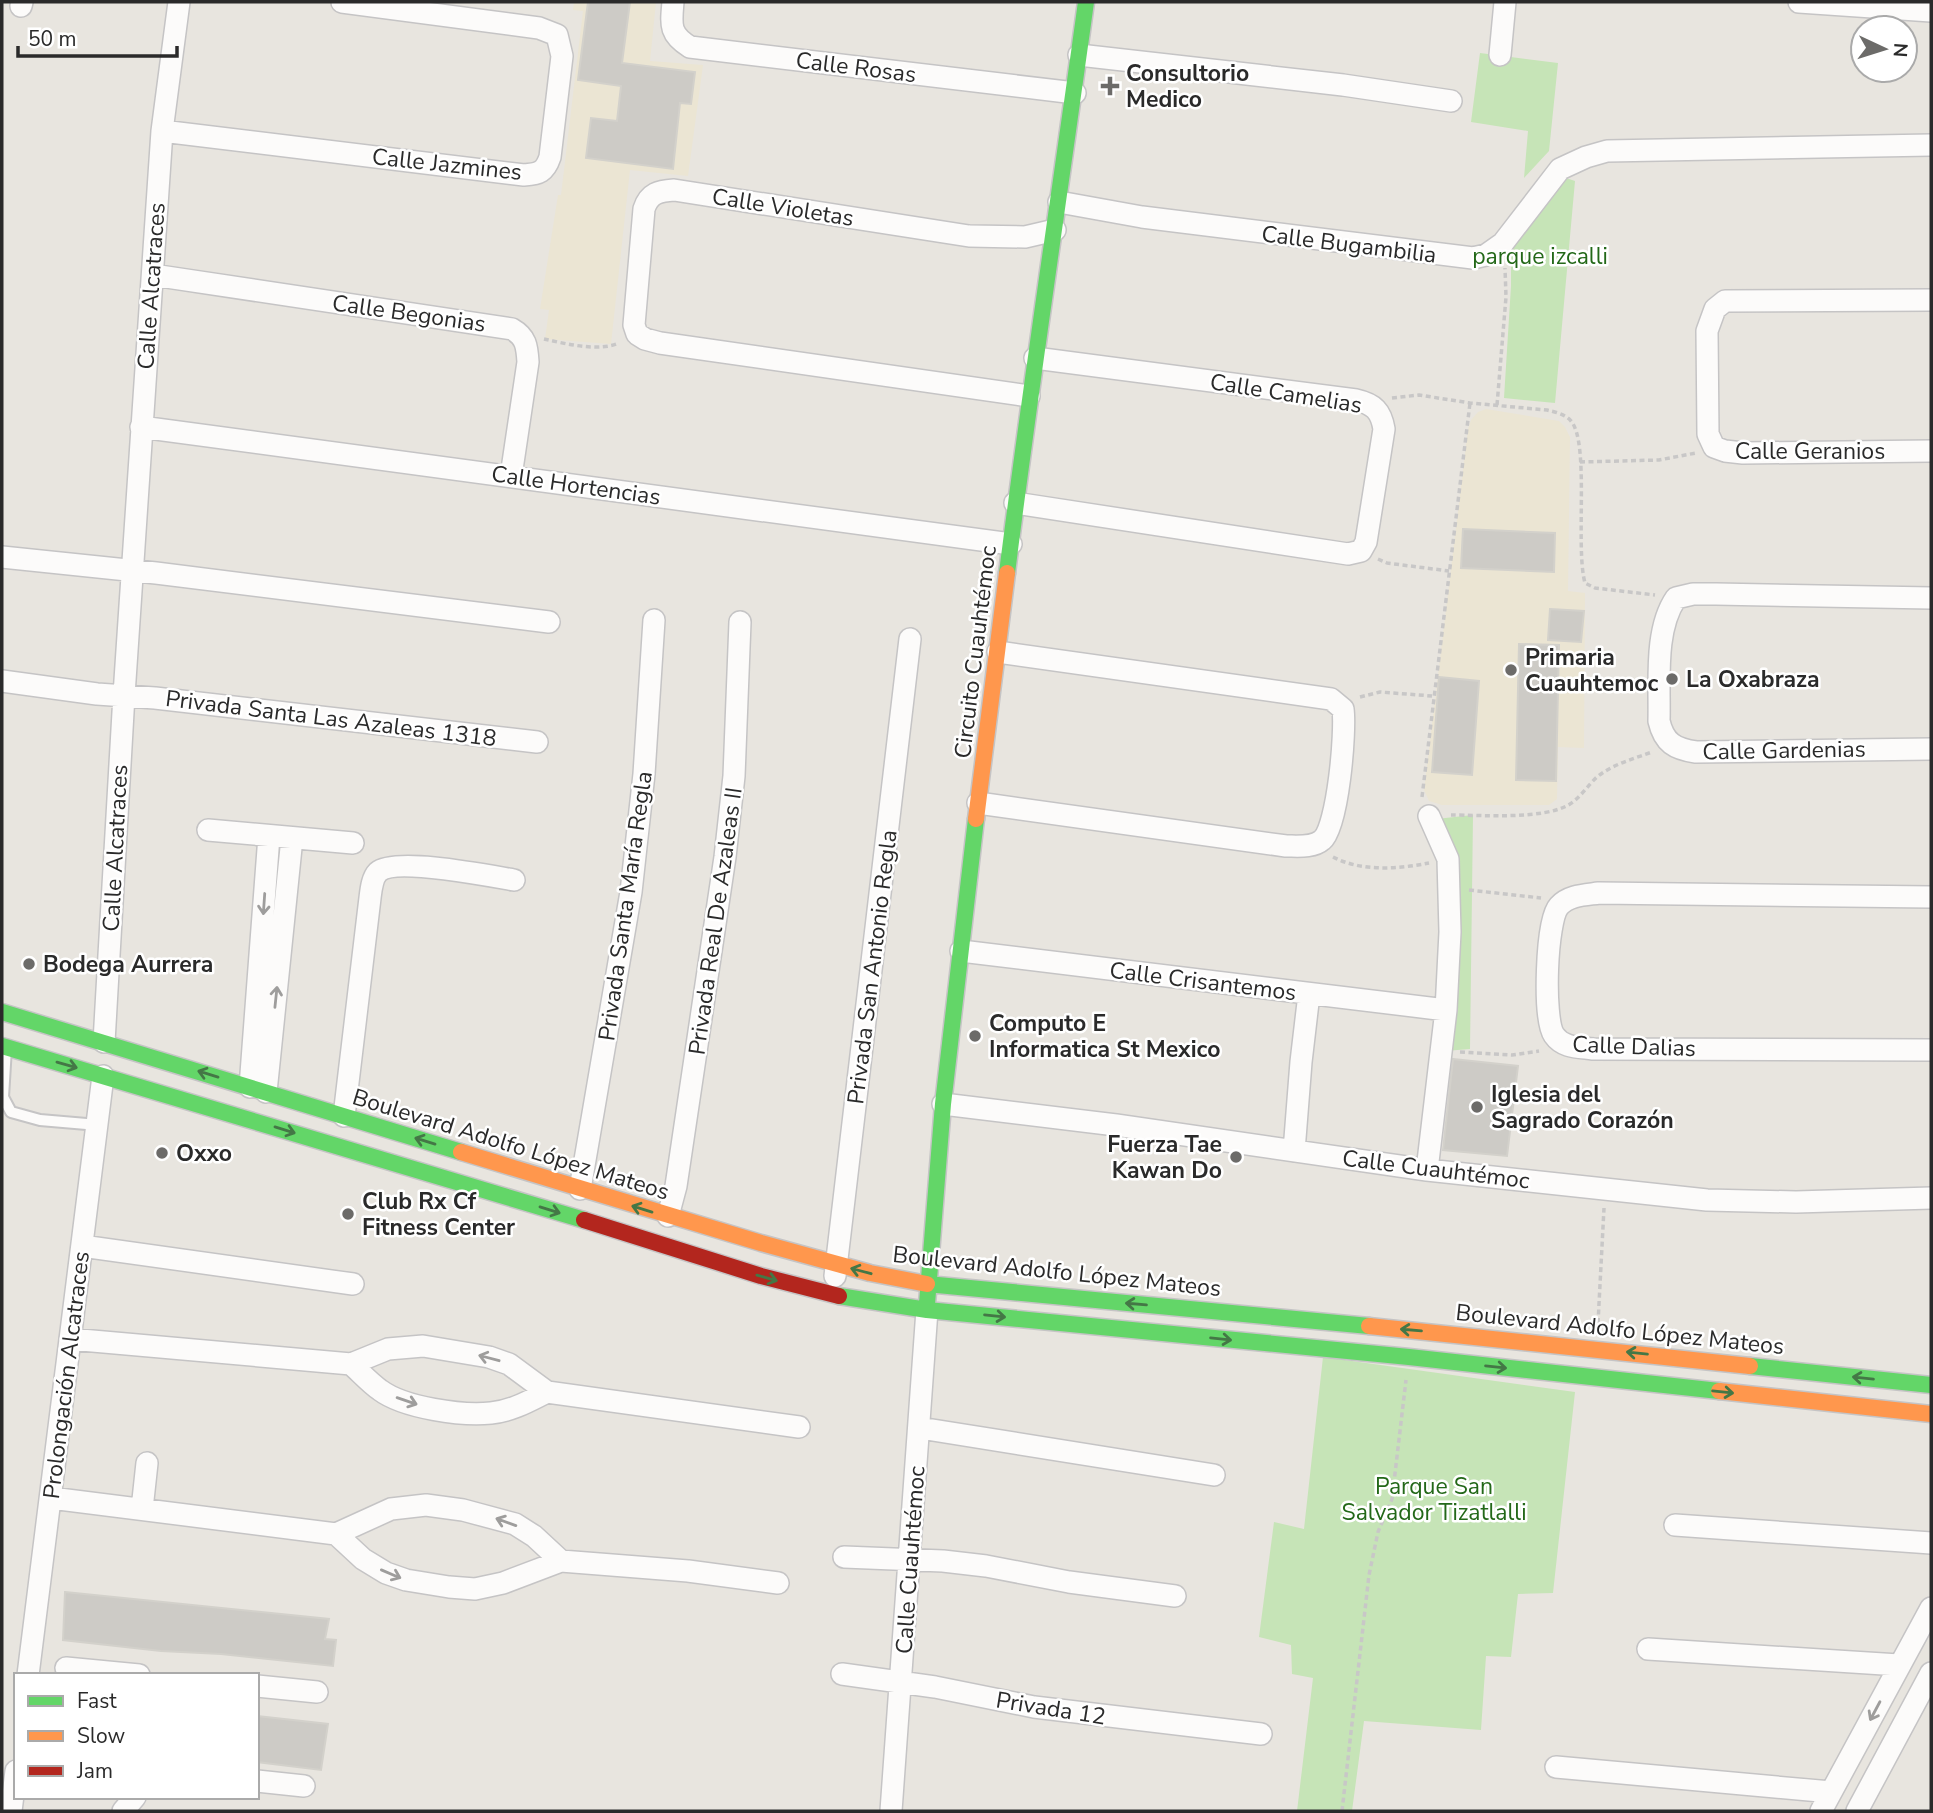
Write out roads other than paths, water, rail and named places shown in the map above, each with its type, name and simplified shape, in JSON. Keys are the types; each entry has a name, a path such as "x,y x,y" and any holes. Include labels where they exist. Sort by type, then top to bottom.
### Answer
{"street":[{"name":"Calle Alcatraces","path":"104,1042 141,427 162,131 179,2"},
{"name":"Calle Jazmines","path":"162,131 524,174 542,172 546,168 550,157 562,55 557,35 539,28 342,2"},
{"name":"Calle Rosas","path":"673,2 673,33 690,47 703,50 1075,93"},
{"name":"Circuito Cuauhtémoc","path":"927,1310 943,1104 978,803 1015,503 1086,2"},
{"path":"1500,55 1505,2"},
{"path":"1799,2 1931,11"},
{"path":"1079,55 1343,85 1451,101"},
{"name":"Calle Bugambilia","path":"1059,202 1143,218 1461,258 1486,255 1503,243 1560,169 1607,151 1931,145"},
{"name":"Calle Violetas","path":"1030,396 645,339 637,334 634,325 644,209 646,201 654,193 674,190 969,236 1025,237 1055,230"},
{"name":"Calle Begonias","path":"153,275 496,325 523,335 528,362 511,476"},
{"name":"Calle Geranios","path":"1931,300 1725,301 1715,309 1707,331 1708,434 1714,447 1743,453 1931,451"},
{"name":"Calle Camelias","path":"1015,503 1339,553 1361,551 1369,530 1384,429 1382,416 1375,408 1356,400 1035,358"},
{"name":"Calle Hortencias","path":"141,427 1011,544"},
{"path":"2,557 549,622"},
{"name":"Calle Gardenias","path":"1931,598 1716,594 1693,594 1676,598 1668,609 1662,626 1659,721 1662,734 1671,745 1696,752 1931,749"},
{"name":"Privada Santa María Regla","path":"580,1189 631,892 644,774 654,620"},
{"name":"Privada Real De Azaleas II","path":"667,1216 676,1186 726,857 734,776 740,622"},
{"name":"Privada San Antonio Regla","path":"832,1295 911,639"},
{"path":"978,803 1286,846 1316,845 1325,838 1333,822 1345,735 1343,709 1338,702 1318,696 998,652"},
{"name":"Privada Santa Las Azaleas 1318","path":"2,681 97,694 537,742"},
{"path":"1427,1170 1446,1010 1450,932 1448,859 1429,816"},
{"path":"208,830 353,843"},
{"path":"258,1089 269,836"},
{"path":"258,1089 292,838"},
{"path":"344,1116 370,898 378,872 388,868 412,866 514,880"},
{"name":"Calle Dalias","path":"1931,897 1599,893 1578,895 1565,900 1556,909 1548,953 1548,1017 1551,1032 1560,1042 1572,1047 1931,1050"},
{"name":"Calle Crisantemos","path":"961,951 1446,1010"},
{"path":"1294,1151 1310,994"},
{"name":"Boulevard Adolfo López Mateos","path":"2,1012 667,1216 870,1273 928,1283 1475,1336 1931,1385"},
{"path":"4,1047 761,1276 832,1295 927,1310 1409,1357 1931,1414"},
{"name":"Prolongación Alcatraces","path":"28,1673 103,1076"},
{"name":"Calle Cuauhtémoc","path":"943,1104 1116,1125 1427,1170 1707,1200 1796,1202 1931,1198"},
{"path":"82,1246 353,1283"},
{"name":"Calle Cuauhtémoc","path":"891,1811 927,1310"},
{"path":"1470,1365 1475,1336"},
{"path":"70,1339 351,1364 388,1349 423,1346 489,1357 509,1364 547,1392 799,1427"},
{"path":"351,1364 382,1392 410,1404 456,1412 491,1413 520,1406 547,1392"},
{"path":"920,1428 1214,1475"},
{"path":"142,1509 147,1463"},
{"path":"51,1498 336,1534 372,1515 391,1509 426,1505 463,1510 515,1524 534,1536 561,1561"},
{"path":"1675,1525 1931,1543"},
{"path":"336,1534 363,1559 386,1573 406,1580 449,1587 475,1589 503,1583 561,1561 688,1571 778,1583"},
{"path":"845,1557 910,1559 986,1566 1069,1582 1175,1596"},
{"path":"1556,1768 1826,1802 1931,1608"},
{"path":"1648,1649 1899,1665"},
{"path":"66,1668 118,1673"},
{"name":"Privada 12","path":"842,1674 1034,1707 1261,1734"},
{"path":"1857,1811 1929,1685"},
{"path":"259,1686 317,1692"},
{"path":"259,1782 304,1786"},
{"path":"11,1811 14,1786"}],"lane":[{"path":"4,1047 3,1097 11,1112 40,1119 98,1125"}],"place":[{"name":"Consultorio Medico","path":"1110,86"},
{"name":"Primaria Cuauhtemoc","path":"1511,670"},
{"name":"La Oxabraza","path":"1672,679"},
{"name":"Bodega Aurrera","path":"29,964"},
{"name":"Computo E Informatica St Mexico","path":"975,1036"},
{"name":"Iglesia del Sagrado Corazón","path":"1477,1107"},
{"name":"Oxxo","path":"162,1153"},
{"name":"Fuerza Tae Kawan Do","path":"1236,1157"},
{"name":"Club Rx Cf Fitness Center","path":"348,1214"}],"park label":[{"name":"parque izcalli","path":"1540,256"},
{"name":"Parque San Salvador Tizatlalli","path":"1434,1499"}]}
